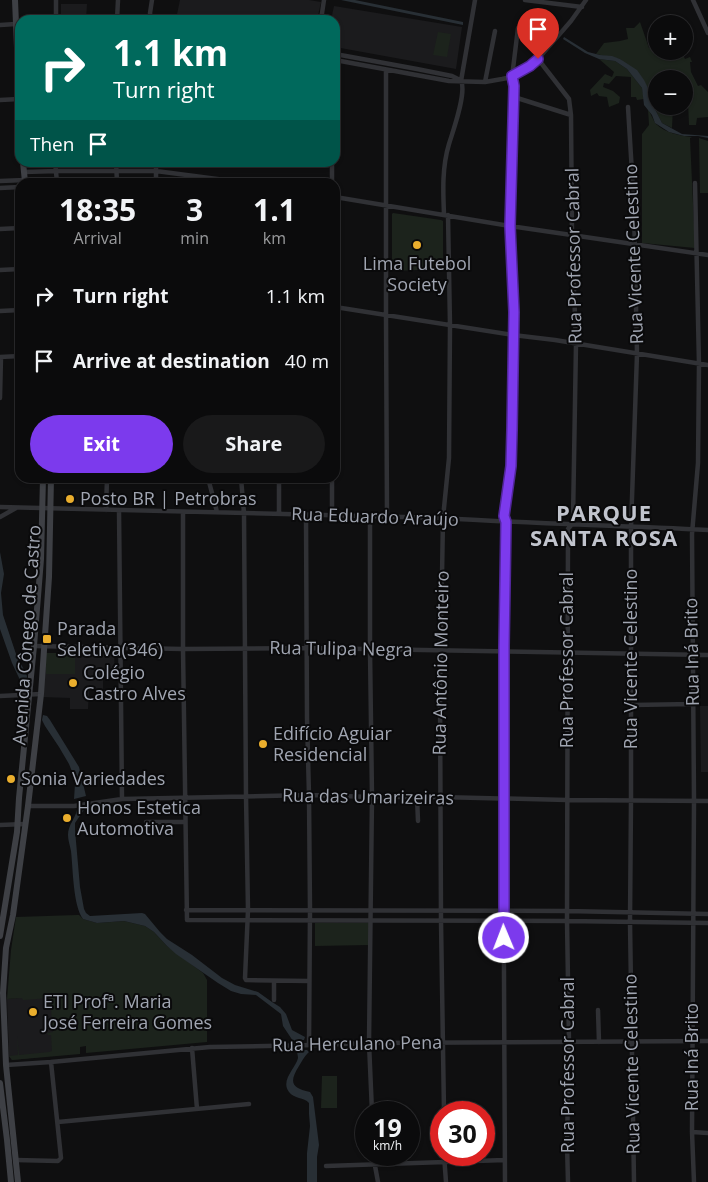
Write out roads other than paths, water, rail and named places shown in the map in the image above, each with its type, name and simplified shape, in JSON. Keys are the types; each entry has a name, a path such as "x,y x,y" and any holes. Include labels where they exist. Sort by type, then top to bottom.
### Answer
{"main road":[{"path":"15,0 16,15"},
{"name":"Avenida Cônego de Castro","path":"18,1182 6,1065 3,993 6,948 13,915 28,806 45,647 49,577 44,483"},
{"name":"Avenida Cônego de Castro","path":"0,936 16,846 41,559 50,483"},
{"path":"0,1083 11,1182"}],"street":[{"path":"56,0 56,15"},
{"path":"118,0 118,15"},
{"path":"150,15 152,0"},
{"path":"322,15 324,0"},
{"name":"Rua Antônio Monteiro","path":"444,1101 440,797 441,650 443,518 449,458 450,325 444,166 459,112 463,85 461,81 475,0"},
{"path":"525,0 554,2 582,7"},
{"path":"340,61 449,81 485,82 512,76 538,59 571,21 586,0"},
{"path":"693,0 708,33"},
{"path":"0,25 15,24"},
{"path":"505,1182 503,912 506,522 504,516 512,448 514,312 510,226 514,86 512,76 518,28"},
{"path":"485,82 495,31"},
{"path":"340,55 417,68 452,76 461,81"},
{"name":"Rua Professor Cabral","path":"538,59 569,99 571,115 572,234 576,344 572,524 568,529 568,1182"},
{"path":"386,70 387,516"},
{"path":"514,98 571,115"},
{"path":"0,100 15,99"},
{"name":"Rua Vicente Celestino","path":"628,107 634,206 637,354 631,527 632,800 630,922 634,1182"},
{"path":"55,167 57,178"},
{"path":"156,167 156,178"},
{"path":"24,178 56,171 116,170 156,171 209,178"},
{"path":"116,170 117,178"},
{"path":"0,181 15,179"},
{"name":"Rua Iná Brito","path":"694,1182 692,1132 694,801 692,529 698,463 699,364 695,183"},
{"path":"0,188 15,187"},
{"path":"340,199 708,255"},
{"path":"0,229 15,228"},
{"path":"0,270 15,269"},
{"path":"340,308 708,366"},
{"path":"0,311 15,310"},
{"path":"0,398 1,357 15,356"},
{"path":"106,510 107,483"},
{"path":"209,483 217,512"},
{"path":"241,483 244,514 248,910 245,978 246,980 309,981"},
{"path":"279,483 279,514"},
{"path":"332,483 332,515"},
{"name":"Rua Eduardo Araújo","path":"0,507 387,516 708,530"},
{"path":"0,517 16,508"},
{"path":"119,510 122,799"},
{"path":"183,512 186,920 708,923"},
{"path":"306,515 306,718 310,911 307,1045"},
{"path":"370,516 372,797 369,1043 372,1101"},
{"name":"Rua Tulipa Negra","path":"34,646 183,649 307,648 708,655"},
{"path":"0,696 41,694"},
{"path":"632,704 693,704"},
{"name":"Rua das Umarizeiras","path":"28,806 74,806 122,799 309,795 708,801"},
{"path":"417,797 418,821"},
{"path":"146,822 185,822"},
{"path":"0,825 25,824"},
{"path":"186,910 708,914"},
{"path":"274,981 274,1000"},
{"path":"598,1010 600,1042"},
{"name":"Rua Herculano Pena","path":"6,1065 210,1047 444,1042 708,1041"},
{"path":"192,1048 197,1109"},
{"path":"16,1160 58,1161 62,1157 51,1062"},
{"path":"58,1122 249,1104"},
{"path":"692,1132 708,1133"},
{"path":"495,1160 505,1160"},
{"path":"326,1166 355,1166"},
{"path":"374,1166 378,1182"},
{"path":"444,1166 446,1182"}],"place":[{"name":"Lima Futebol Society","path":"417,245"},
{"name":"Posto BR | Petrobras","path":"70,499"},
{"name":"Parada Seletiva(346)","path":"47,639"},
{"name":"Colégio Castro Alves","path":"73,683"},
{"name":"Edifício Aguiar Residencial","path":"263,744"},
{"name":"Sonia Variedades","path":"11,779"},
{"name":"Honos Estetica Automotiva","path":"67,818"},
{"name":"ETI Profª. Maria José Ferreira Gomes","path":"33,1012"}],"district":[{"name":"PARQUE SANTA ROSA","path":"604,526"}]}
